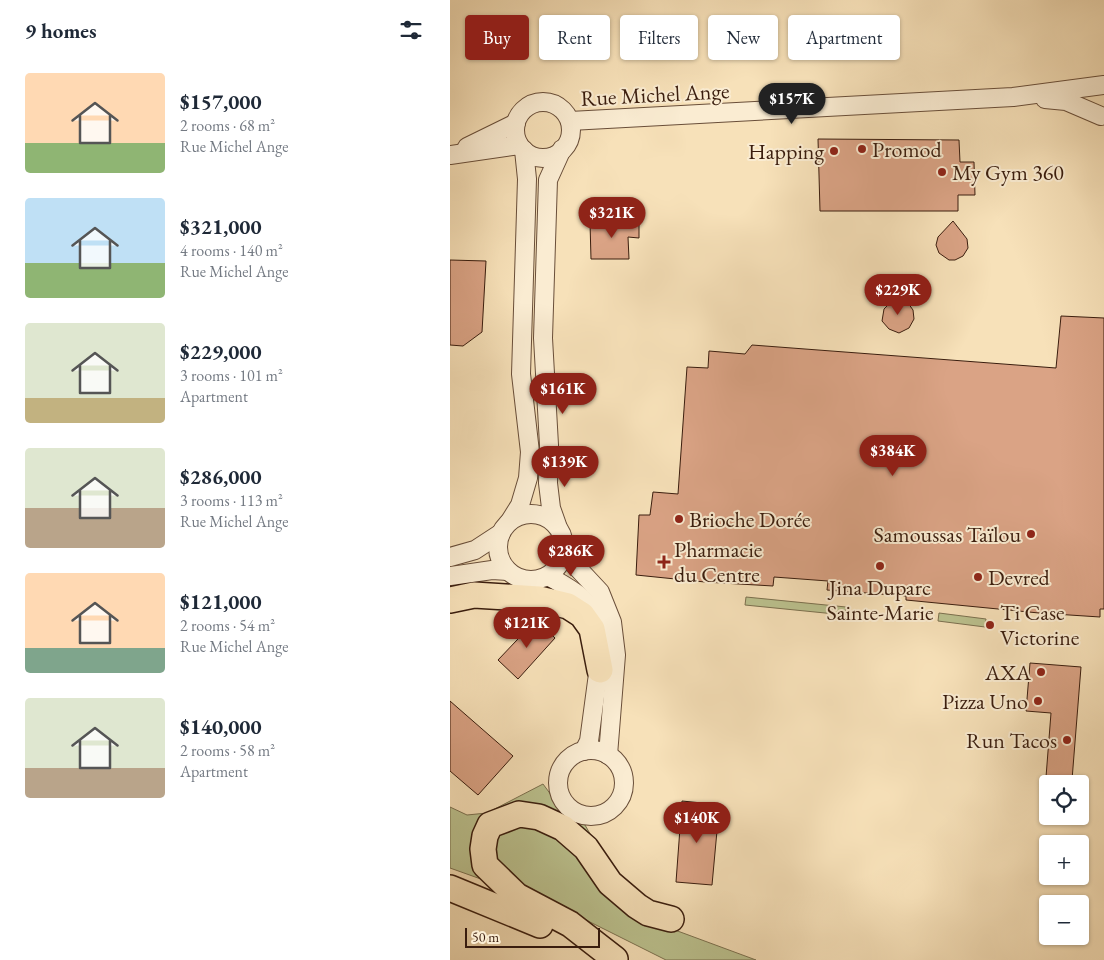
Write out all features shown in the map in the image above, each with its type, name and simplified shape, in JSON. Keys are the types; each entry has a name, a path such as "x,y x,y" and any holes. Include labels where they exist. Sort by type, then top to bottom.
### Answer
{"highway":[{"path":"450,600 474,595 539,599 568,606 582,615 592,629 600,670"},
{"path":"616,960 570,924 517,896 485,864 483,849 485,836 490,825 519,814 539,817 563,828 586,848 610,883 637,906 648,913 671,919"},
{"path":"450,888 516,914 616,960"}],"street":[{"name":"Rue Michel Ange","path":"570,121 1013,97 1104,86"},
{"name":"Rue Michel Ange","path":"1103,118 1098,108 1098,100 1104,86"},
{"name":"Rue Michel Ange","path":"1013,97 1066,101 1103,118"},
{"path":"556,525 551,508 548,483 549,445 543,338 548,180 570,136 570,121 560,108 553,103 545,102 535,103 526,107 520,114 515,130 522,147 527,179 521,374 530,452 528,478 520,505 505,527 498,542 498,553 508,571 516,577 538,580 548,576 557,569 565,549"},
{"path":"452,154 516,123"},
{"path":"452,154 522,147 533,156 543,157 554,155 562,150"},
{"path":"450,557 476,550 524,515 539,514 548,518 556,525 563,535 565,549 573,563 600,592 612,622 616,655 608,755"},
{"path":"450,576 492,570 508,571"},
{"path":"548,576 580,594 591,605 598,621 601,637 600,670 589,741 584,751"},
{"path":"584,751 596,751 608,755 616,762 622,772 623,788 618,802 609,811 598,815 585,816 571,810 561,798 557,782 561,767 572,756 584,751"}],"green space":[{"path":"746,597 846,607 845,615 745,605"},
{"path":"939,613 986,619 985,627 938,621"},
{"path":"543,784 563,811 585,825 637,916 756,960 666,960 562,908 450,868 450,807 467,815 487,813"}],"building":[{"path":"818,139 959,140 960,162 974,162 975,195 958,195 958,211 820,211"},
{"path":"953,221 967,239 968,248 963,256 955,260 949,260 939,253 936,245 938,237"},
{"path":"590,222 639,222 639,238 628,237 629,259 591,259"},
{"path":"450,260 486,261 482,332 463,346 450,345"},
{"path":"901,300 908,303 913,310 914,319 909,328 899,333 889,329 882,321 884,309 891,302"},
{"path":"1061,316 1104,318 1104,609 1100,609 1100,617 906,600 906,596 827,590 828,581 774,577 773,586 636,575 639,515 650,515 653,492 678,494 687,367 708,368 709,351 745,354 752,345 1056,368"},
{"path":"536,620 555,638 518,679 498,660"},
{"path":"1030,663 1081,667 1072,775 1046,775 1051,713 1026,711"},
{"path":"450,701 513,756 478,795 450,771"},
{"path":"682,801 712,804 711,819 718,820 712,885 676,882"}],"place":[{"name":"Promod","path":"862,149"},
{"name":"Happing","path":"834,151"},
{"name":"My Gym 360","path":"942,172"},
{"name":"Brioche Dorée","path":"679,519"},
{"name":"Samoussas Taïlou","path":"1031,534"},
{"name":"Pharmacie du Centre","path":"664,562"},
{"name":"Jina Duparc Sainte-Marie","path":"880,566"},
{"name":"Devred","path":"978,577"},
{"name":"Ti Case Victorine","path":"990,625"},
{"name":"AXA","path":"1041,672"},
{"name":"Pizza Uno","path":"1038,701"},
{"name":"Run Tacos","path":"1067,740"}]}
